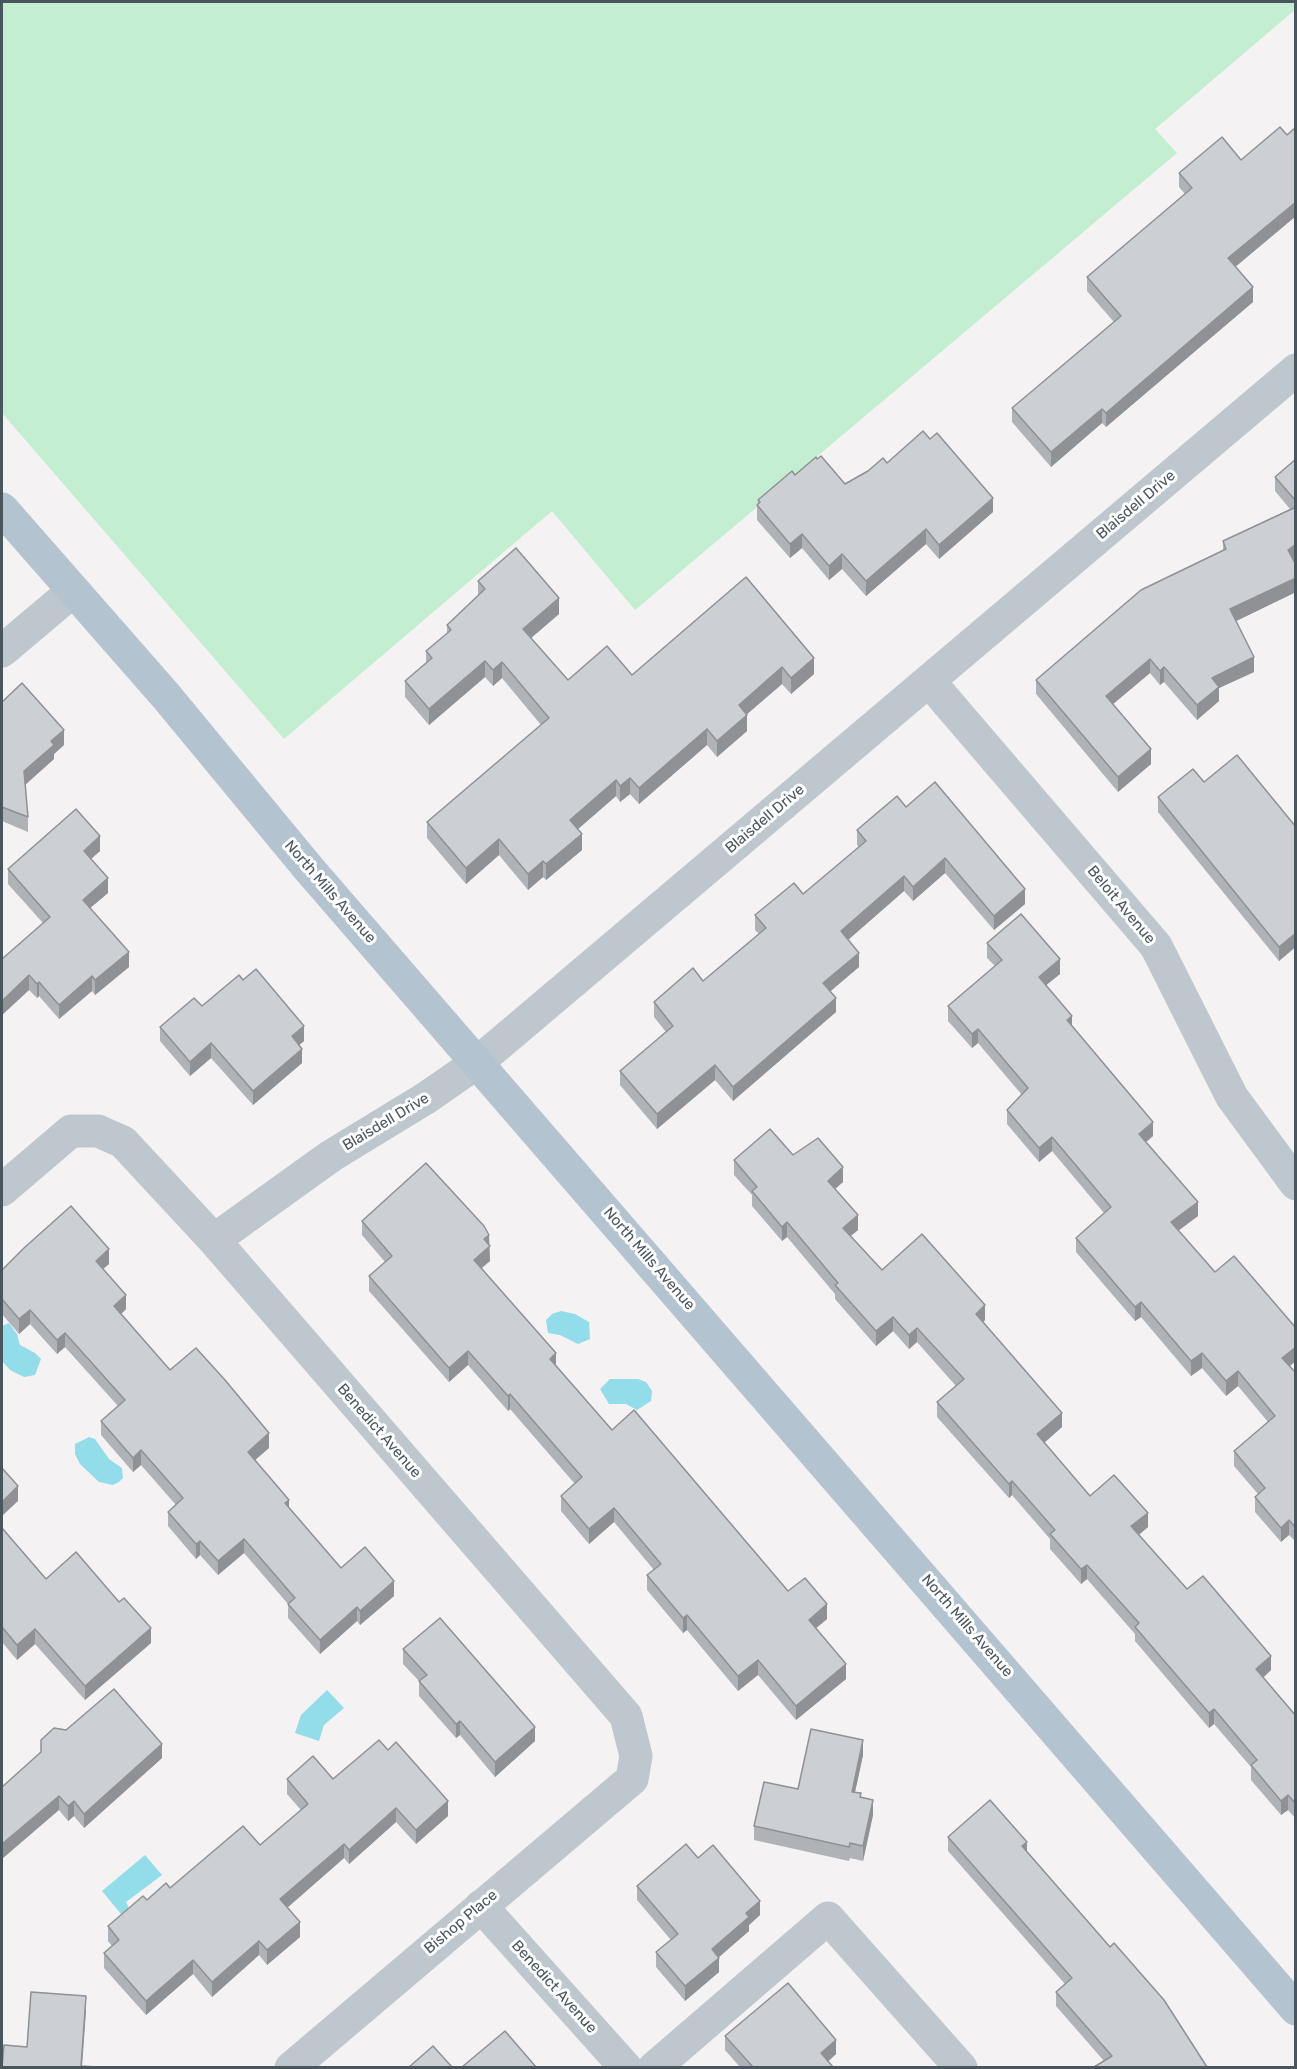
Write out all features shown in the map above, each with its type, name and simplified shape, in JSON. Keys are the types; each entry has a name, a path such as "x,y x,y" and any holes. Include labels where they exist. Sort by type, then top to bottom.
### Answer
{"main road":[{"name":"North Mills Avenue","path":"2,509 166,696 309,869 1296,2009"}],"street":[{"name":"Blaisdell Drive","path":"214,1240 331,1156 426,1098 478,1062 1296,370"},
{"path":"2,651 73,591"},
{"name":"Beloit Avenue","path":"929,681 1156,946 1232,1098 1296,1184"},
{"name":"Benedict Avenue","path":"2,1190 71,1131 98,1131 123,1142 214,1240 626,1716 636,1756 632,1779"},
{"name":"Bishop Place","path":"291,2067 632,1779"},
{"name":"Benedict Avenue","path":"481,1906 626,2067"},
{"path":"654,2067 828,1918 961,2067"}],"green space":[{"path":"2,2 1295,2 1296,9 1155,129 1177,153 635,610 552,511 284,739 2,413"}],"water":[{"path":"561,1311 575,1314 589,1322 590,1339 578,1344 560,1335 548,1333 546,1320 552,1314"},
{"path":"9,1323 17,1334 20,1345 41,1359 35,1375 24,1377 10,1370 2,1361 2,1326"},
{"path":"610,1379 638,1379 646,1382 652,1391 651,1401 637,1410 626,1404 609,1404 600,1389"},
{"path":"89,1437 95,1439 109,1459 122,1468 123,1478 119,1482 113,1485 99,1482 80,1464 75,1454 75,1444"},
{"path":"327,1690 344,1708 324,1725 319,1741 295,1733 301,1715"},
{"path":"145,1855 162,1875 126,1902 129,1908 121,1914 102,1891"}],"building":[{"path":"1280,127 1287,135 1296,127 1296,202 1228,258 1253,287 1106,413 1102,409 1051,452 1012,408 1121,316 1087,277 1192,188 1179,173 1222,137 1241,160"},
{"path":"923,431 930,439 937,433 993,498 939,545 926,529 866,581 842,554 829,566 802,534 790,544 757,505 760,502 758,500 792,471 795,475 816,457 817,459 821,456 845,484 868,471 883,458 887,463"},
{"path":"1296,459 1296,501 1275,477"},
{"path":"1296,507 1296,544 1288,550 1296,565 1296,578 1230,609 1254,657 1212,678 1219,687 1197,705 1164,667 1160,671 1150,659 1106,696 1151,749 1118,777 1036,680 1141,590 1226,549 1223,541"},
{"path":"516,548 559,598 523,629 568,680 607,646 632,675 746,577 814,658 791,678 782,667 739,705 747,715 717,741 707,729 639,788 630,778 620,786 616,780 570,820 582,834 546,864 543,861 528,874 499,839 466,868 427,822 549,718 502,662 493,670 485,661 429,709 405,681 432,658 426,651 451,630 447,625 485,589 478,581"},
{"path":"22,683 64,730 51,741 54,745 24,771 28,817 2,807 2,702"},
{"path":"1237,755 1296,827 1296,933 1279,947 1158,797 1193,769 1204,782"},
{"path":"935,782 1025,889 994,916 945,858 913,887 904,876 841,931 859,953 823,983 836,998 733,1087 715,1065 657,1114 620,1071 673,1026 654,1002 693,968 703,981 766,928 755,915 794,883 803,894 866,841 857,830 897,796 906,807"},
{"path":"76,809 100,836 84,851 108,878 83,900 129,952 95,980 92,976 59,1005 39,982 37,984 29,975 2,1001 2,959 50,917 8,869"},
{"path":"1021,914 1060,959 1039,977 1072,1016 1067,1020 1153,1122 1139,1134 1198,1202 1171,1222 1215,1272 1234,1256 1296,1328 1296,1347 1282,1358 1296,1373 1296,1528 1289,1520 1281,1528 1255,1497 1265,1488 1234,1451 1275,1416 1238,1371 1226,1381 1202,1353 1191,1361 1141,1302 1135,1307 1076,1238 1111,1207 1052,1137 1039,1148 1007,1110 1028,1088 978,1029 972,1034 948,1006 1002,960 987,943"},
{"path":"256,969 304,1026 292,1036 302,1049 253,1091 211,1043 190,1062 160,1027 194,998 202,1006 239,975 243,980"},
{"path":"770,1129 793,1155 818,1138 843,1167 828,1181 858,1215 843,1228 882,1270 922,1234 985,1305 976,1314 1062,1413 1037,1434 1090,1496 1114,1475 1148,1513 1131,1526 1187,1589 1203,1576 1271,1656 1256,1669 1296,1716 1296,1804 1288,1795 1281,1801 1251,1765 1257,1760 1214,1709 1209,1713 1135,1627 1139,1623 1087,1565 1081,1569 1050,1534 1055,1530 1012,1481 1009,1484 937,1402 964,1379 917,1328 909,1335 893,1317 876,1331 835,1285 838,1283 787,1222 782,1227 752,1191 757,1187 734,1160"},
{"path":"426,1163 484,1226 489,1235 484,1239 490,1246 474,1260 556,1353 550,1359 612,1430 634,1410 788,1591 805,1578 827,1604 809,1620 846,1664 796,1706 758,1660 738,1676 687,1615 683,1618 647,1575 661,1564 614,1508 589,1529 561,1496 582,1477 510,1394 508,1396 468,1351 449,1368 369,1276 392,1256 362,1221"},
{"path":"71,1206 109,1249 96,1261 126,1295 114,1306 170,1370 196,1348 225,1380 269,1433 248,1452 289,1500 285,1503 341,1568 365,1547 394,1581 360,1611 357,1607 320,1640 288,1604 295,1598 244,1539 218,1561 200,1541 196,1544 168,1512 183,1498 141,1450 133,1458 101,1421 125,1400 65,1333 57,1340 30,1310 19,1319 2,1299 2,1270"},
{"path":"2,1468 18,1486 2,1502"},
{"path":"2,1528 46,1579 76,1552 119,1602 124,1598 151,1628 85,1686 35,1629 17,1645 2,1627"},
{"path":"440,1618 535,1727 495,1762 460,1721 456,1724 419,1681 427,1675 403,1649"},
{"path":"114,1689 162,1744 84,1814 74,1801 68,1806 59,1796 2,1844 2,1787 41,1752 41,1740 54,1728 66,1730"},
{"path":"811,1729 863,1740 852,1792 861,1793 860,1797 873,1800 863,1846 850,1843 849,1847 754,1826 764,1782 798,1789"},
{"path":"379,1740 388,1750 396,1742 448,1801 416,1830 396,1808 349,1850 344,1844 280,1899 300,1922 267,1950 259,1941 212,1982 193,1960 146,2001 104,1953 119,1940 108,1926 143,1896 147,1900 166,1883 170,1888 243,1826 260,1845 308,1804 287,1779 313,1756 333,1779"},
{"path":"990,1800 1027,1842 1022,1846 1110,1947 1114,1943 1164,2000 1207,2067 1094,2067 1112,2056 1056,1992 1072,1978 948,1837"},
{"path":"686,1844 698,1858 713,1845 760,1901 746,1913 749,1917 712,1949 719,1958 685,1986 656,1952 678,1934 637,1886"},
{"path":"788,1983 836,2040 821,2053 833,2067 753,2067 725,2036"},
{"path":"31,1992 86,1996 81,2066 97,2067 2,2067 4,2045 27,2047"},
{"path":"505,2031 536,2067 462,2067"},
{"path":"433,2046 452,2067 409,2067"}]}
